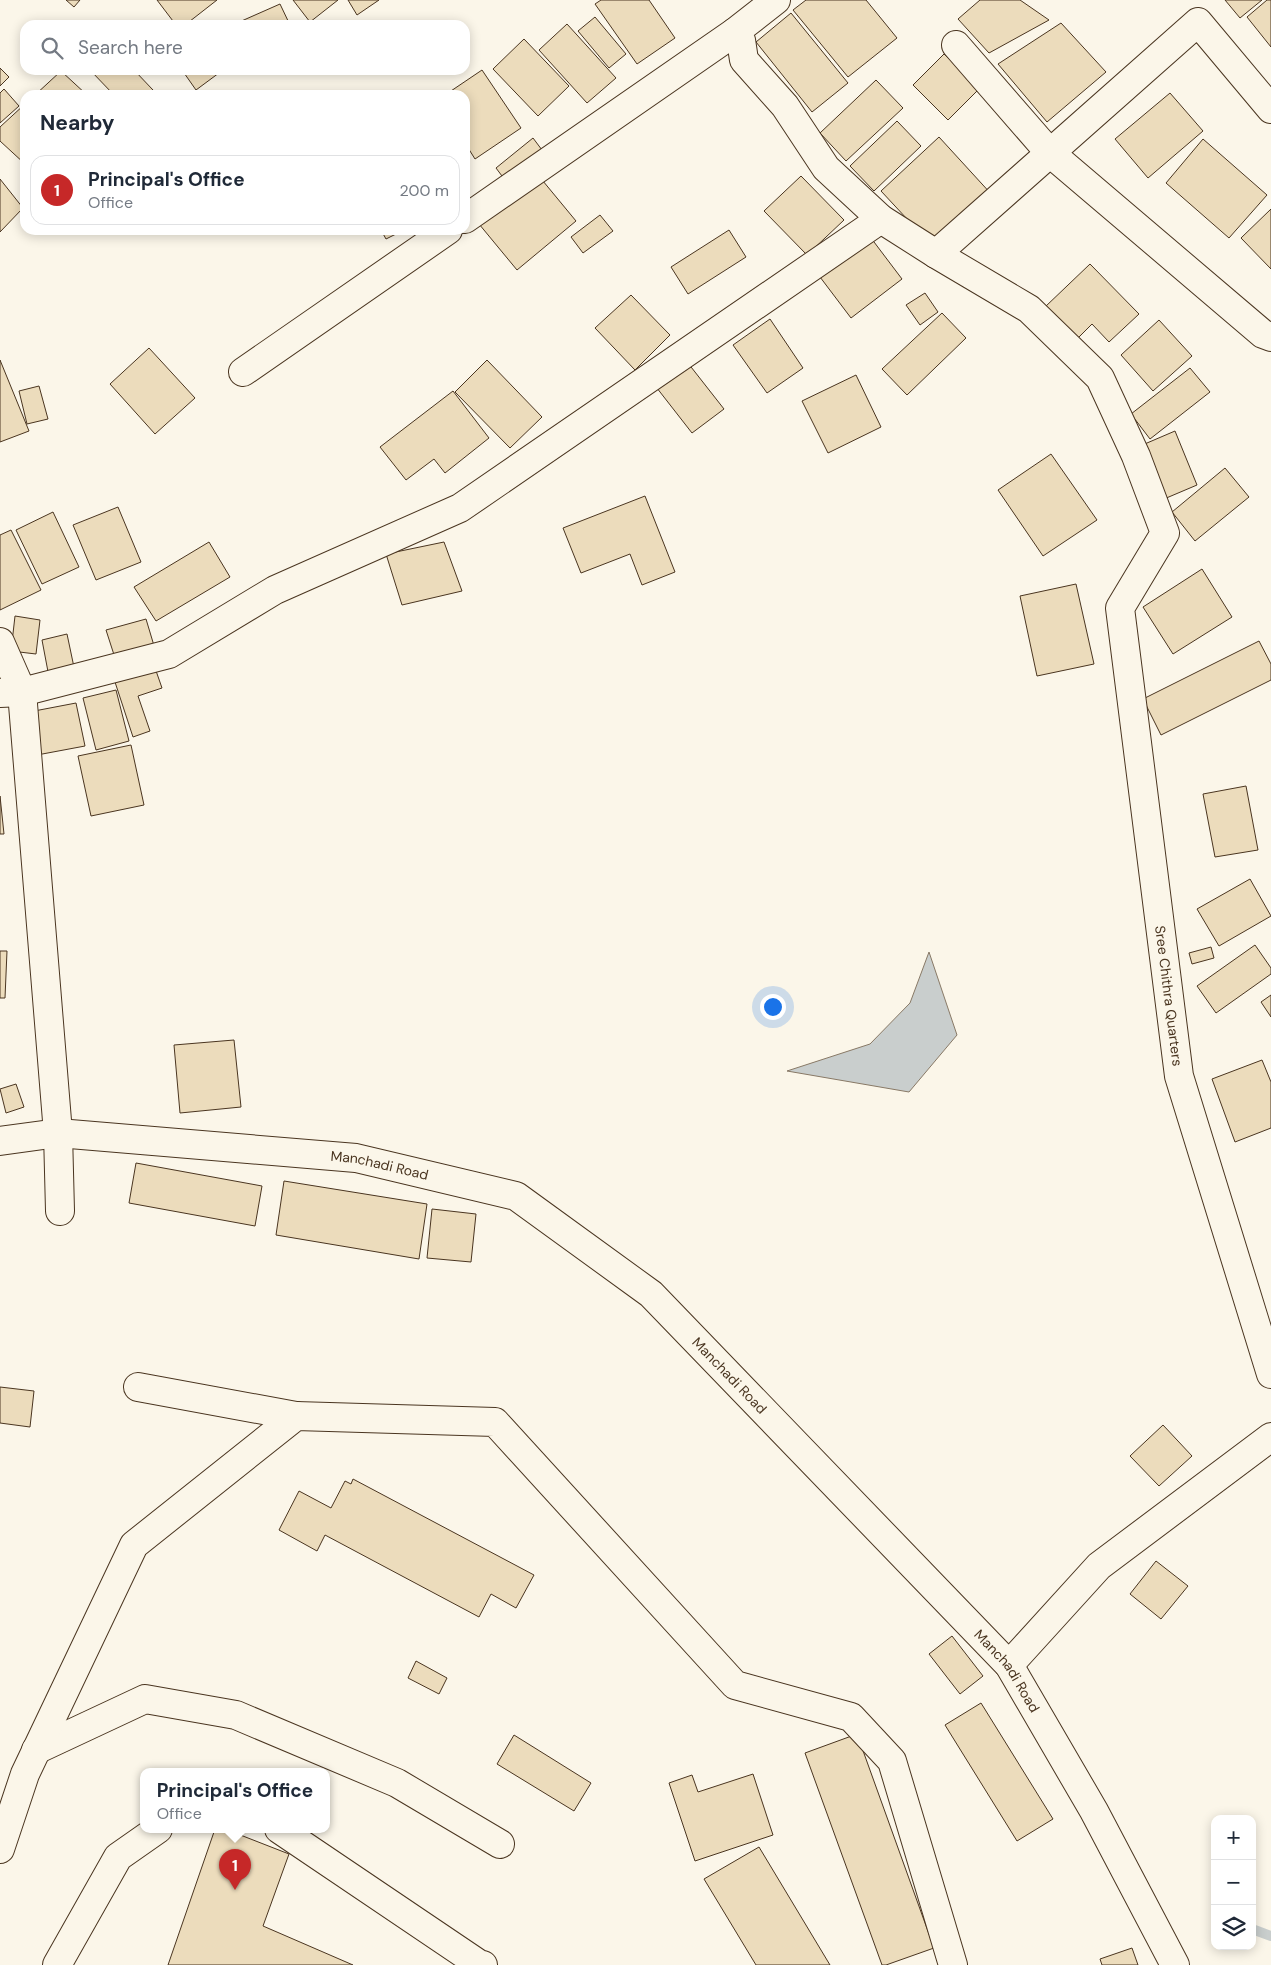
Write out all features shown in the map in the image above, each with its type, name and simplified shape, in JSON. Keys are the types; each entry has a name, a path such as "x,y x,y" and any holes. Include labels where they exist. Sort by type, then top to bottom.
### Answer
{"street":[{"path":"470,215 735,32 776,0"},
{"path":"735,32 741,40 744,60 784,106 826,168 881,219 936,254 1198,22 1271,109"},
{"path":"956,45 1050,152 1263,334 1271,337"},
{"path":"11,692 169,654 276,590 460,508 881,219"},
{"path":"243,372 441,235"},
{"name":"Sree Chithra Quarters","path":"936,254 1029,309 1100,378 1136,456 1165,533 1120,608 1179,1076 1271,1374"},
{"path":"0,642 11,692 58,1133 60,1211"},
{"name":"Manchadi Road","path":"0,1141 58,1133 356,1158 516,1196 651,1294 1010,1665 1094,1811 1175,1965"},
{"path":"138,1387 296,1416 495,1422 735,1685 851,1717 892,1761 953,1965"},
{"path":"0,1849 25,1774 134,1545 296,1416"},
{"path":"1010,1665 1100,1566 1271,1437"},
{"path":"36,1750 145,1699 236,1715 396,1783 500,1844"},
{"path":"57,1965 118,1857 152,1833"},
{"path":"285,1833 483,1965"}],"shaded area":[{"path":"929,952 957,1035 909,1092 787,1071 870,1044 910,1003"}],"building":[{"path":"66,0 80,0 74,7"},
{"path":"157,0 217,0 191,20 172,20"},
{"path":"293,0 338,0 313,20 308,20"},
{"path":"348,0 379,0 357,15"},
{"path":"601,0 649,0 675,38 637,64 595,4"},
{"path":"806,0 866,0 897,38 848,77 793,10"},
{"path":"980,0 1020,0 1049,20 989,53 958,19"},
{"path":"1225,0 1262,0 1240,18"},
{"path":"1267,0 1271,0 1271,47 1247,17"},
{"path":"280,4 288,20 244,20"},
{"path":"791,13 848,83 812,112 756,42"},
{"path":"595,17 626,54 609,68 578,31"},
{"path":"1061,23 1106,72 1047,122 998,64"},
{"path":"567,24 616,78 587,103 539,50"},
{"path":"524,39 569,86 538,116 493,69"},
{"path":"944,54 980,88 948,120 913,85"},
{"path":"0,68 9,77 0,86"},
{"path":"482,70 521,128 475,159 470,151 470,90 452,90"},
{"path":"57,75 65,75 82,90 40,90"},
{"path":"95,75 139,75 153,90 109,90"},
{"path":"186,75 216,75 196,90"},
{"path":"876,80 903,108 846,161 820,133"},
{"path":"4,89 19,106 0,123 0,93"},
{"path":"1170,93 1203,131 1148,178 1115,139"},
{"path":"20,109 20,159 0,141 0,127"},
{"path":"897,121 921,146 874,191 850,166"},
{"path":"939,137 993,196 935,249 881,191"},
{"path":"533,138 545,154 508,184 496,168"},
{"path":"1203,139 1267,195 1229,238 1166,183"},
{"path":"538,175 576,221 517,270 479,224"},
{"path":"801,176 844,220 807,255 764,211"},
{"path":"0,179 20,204 20,211 0,232"},
{"path":"1271,209 1271,269 1241,238"},
{"path":"600,215 613,231 583,253 571,237"},
{"path":"729,230 746,257 688,294 671,267"},
{"path":"384,235 394,235 386,239"},
{"path":"871,238 902,279 851,318 820,277"},
{"path":"1090,264 1139,314 1109,342 1092,324 1076,340 1045,307"},
{"path":"925,293 938,312 920,325 906,305"},
{"path":"631,295 670,335 635,370 595,328"},
{"path":"942,313 966,338 907,395 882,369"},
{"path":"770,319 803,368 767,393 733,345"},
{"path":"1159,320 1192,356 1153,391 1121,355"},
{"path":"149,348 195,398 155,434 110,384"},
{"path":"684,358 724,409 692,433 653,383"},
{"path":"0,360 29,431 0,442"},
{"path":"487,360 542,417 510,448 455,392"},
{"path":"1190,368 1210,392 1150,439 1131,414"},
{"path":"856,375 881,427 828,453 802,401"},
{"path":"39,386 48,419 27,424 19,391"},
{"path":"453,391 489,438 445,473 434,459 406,480 380,447"},
{"path":"1175,431 1197,485 1164,499 1140,446"},
{"path":"1051,454 1097,520 1043,556 998,490"},
{"path":"1225,468 1249,497 1195,541 1172,512"},
{"path":"645,496 675,572 642,585 630,554 581,573 563,528"},
{"path":"118,507 141,562 96,580 73,525"},
{"path":"53,512 79,567 42,584 16,530"},
{"path":"11,530 41,590 0,610 0,535"},
{"path":"209,542 230,577 156,621 134,587"},
{"path":"444,542 462,591 402,605 386,554"},
{"path":"1202,569 1232,617 1173,654 1143,607"},
{"path":"1076,584 1094,664 1037,676 1020,596"},
{"path":"15,616 40,620 36,654 11,651"},
{"path":"146,619 155,649 116,661 106,630"},
{"path":"67,634 75,672 49,677 42,640"},
{"path":"1259,641 1271,664 1271,680 1161,735 1143,699"},
{"path":"154,665 162,688 138,696 150,731 133,737 114,679"},
{"path":"116,690 129,741 96,750 83,698"},
{"path":"76,703 85,746 37,755 29,712"},
{"path":"131,745 144,805 91,816 78,756"},
{"path":"1246,786 1258,850 1215,857 1203,794"},
{"path":"0,796 4,834 0,834"},
{"path":"1250,879 1271,916 1219,946 1197,909"},
{"path":"1255,945 1271,968 1271,974 1216,1013 1197,986"},
{"path":"1211,947 1214,958 1192,964 1189,953"},
{"path":"0,951 7,951 5,998 0,998"},
{"path":"1271,995 1271,1017 1261,1002"},
{"path":"234,1040 241,1107 180,1113 174,1045"},
{"path":"1262,1060 1271,1082 1271,1128 1235,1142 1212,1079"},
{"path":"16,1084 24,1107 6,1113 0,1089"},
{"path":"136,1163 262,1186 255,1226 129,1203"},
{"path":"284,1181 427,1204 419,1259 276,1235"},
{"path":"432,1209 476,1214 471,1262 427,1258"},
{"path":"0,1387 34,1391 30,1427 0,1423"},
{"path":"1163,1425 1192,1456 1159,1486 1130,1456"},
{"path":"353,1479 534,1575 516,1608 491,1594 479,1617 325,1535 317,1551 279,1530 299,1491 331,1508 345,1481 351,1484"},
{"path":"1156,1561 1188,1586 1161,1619 1130,1594"},
{"path":"952,1636 983,1676 960,1694 929,1654"},
{"path":"416,1661 447,1678 439,1694 408,1678"},
{"path":"981,1703 1053,1819 1017,1841 945,1725"},
{"path":"857,1734 934,1948 886,1965 882,1965 805,1753"},
{"path":"514,1735 591,1783 574,1811 497,1764"},
{"path":"753,1774 773,1835 695,1861 669,1783 692,1775 698,1792"},
{"path":"214,1833 235,1833 289,1854 263,1926 353,1965 168,1965"},
{"path":"759,1847 830,1965 756,1965 704,1879"},
{"path":"1132,1948 1138,1965 1102,1965 1100,1959"}],"waterway":[{"path":"1256,1930 1271,1936"}],"place":[{"name":"Principal's Office","path":"235,1890"}]}
